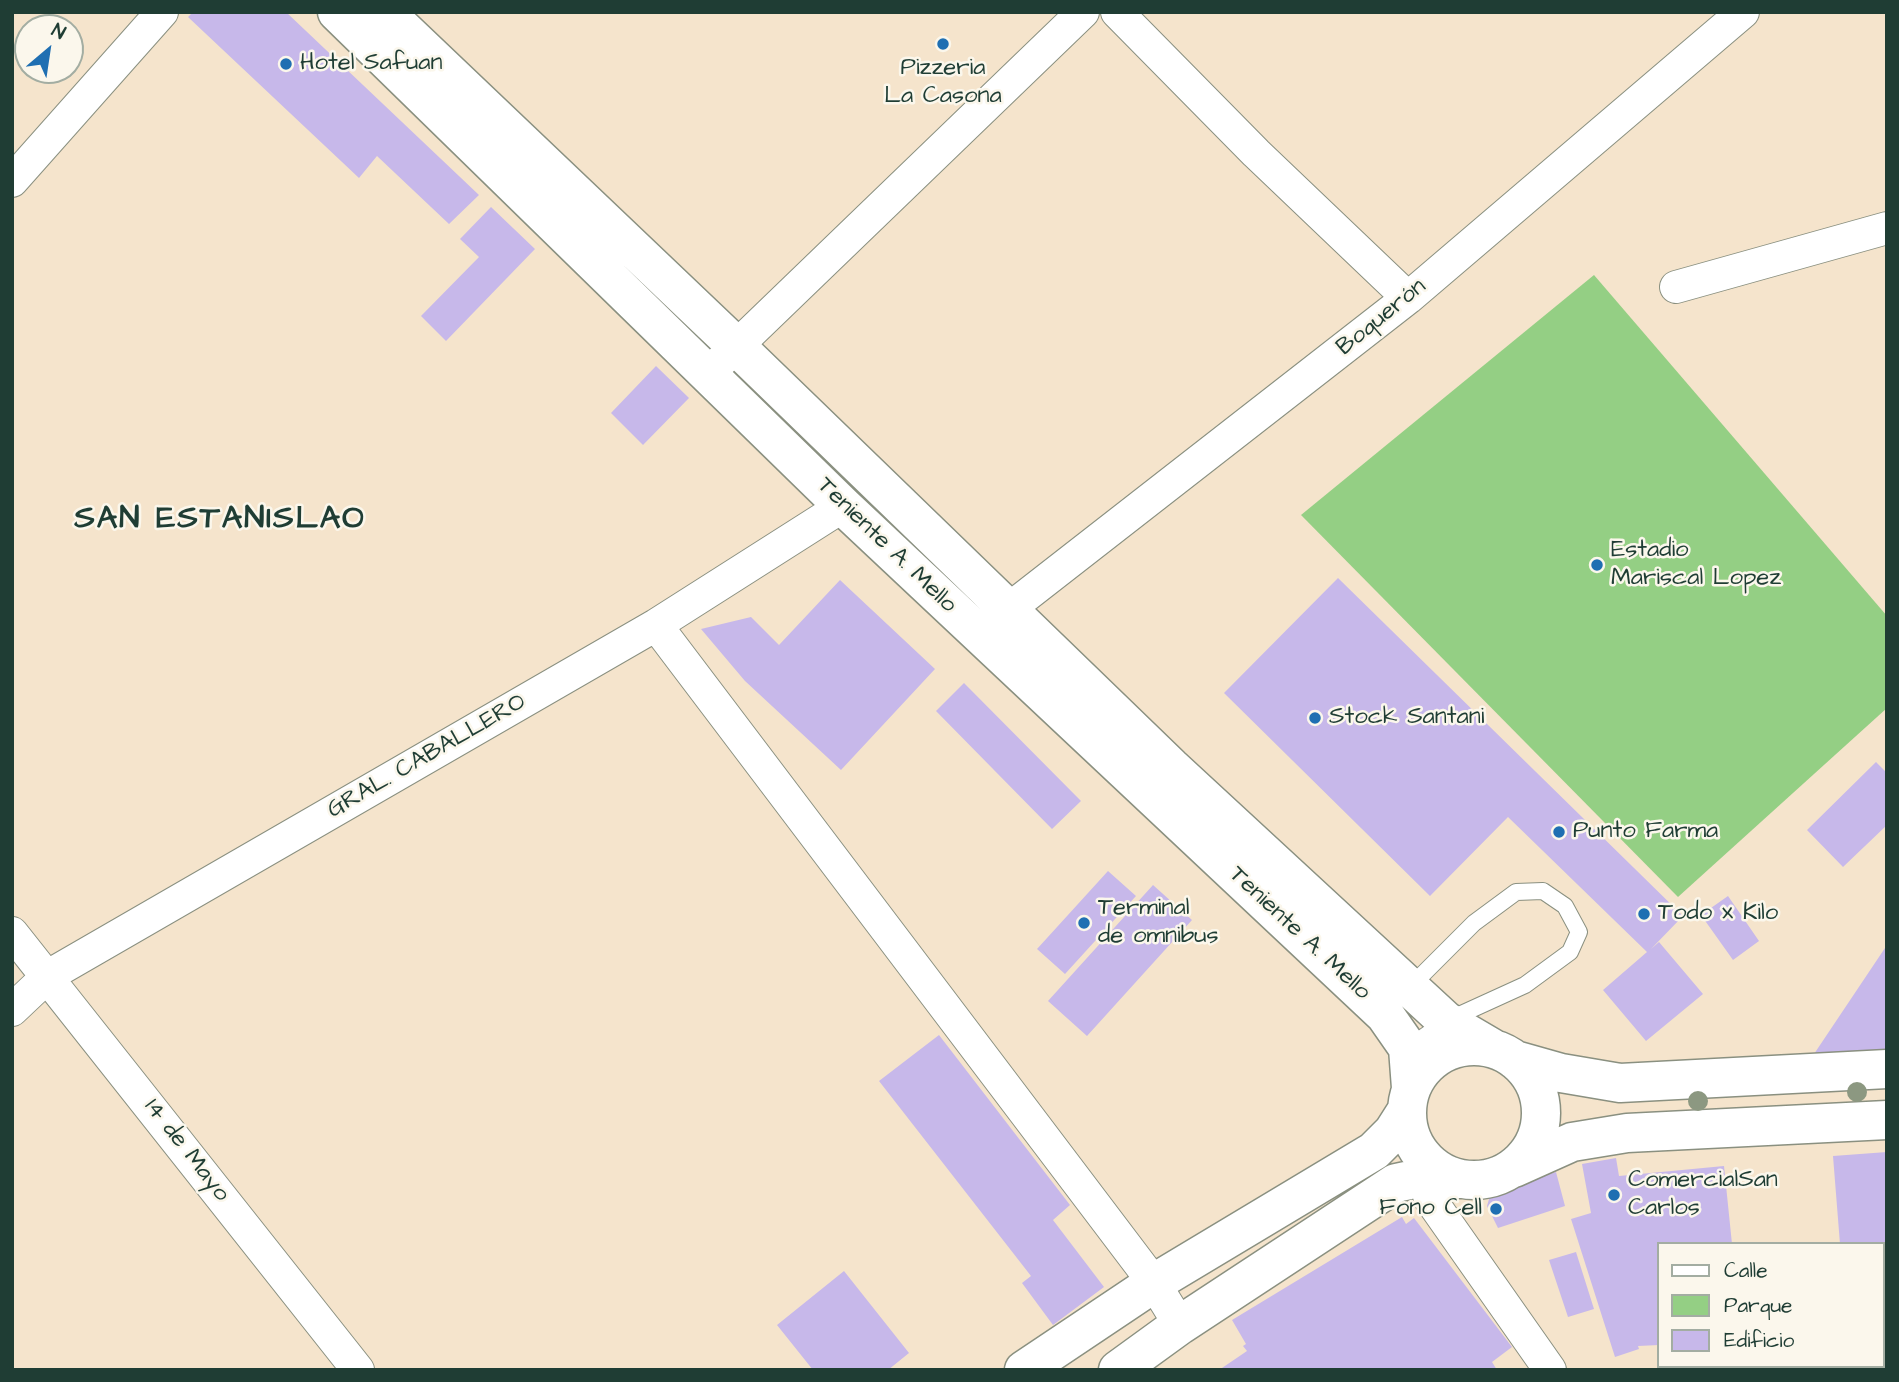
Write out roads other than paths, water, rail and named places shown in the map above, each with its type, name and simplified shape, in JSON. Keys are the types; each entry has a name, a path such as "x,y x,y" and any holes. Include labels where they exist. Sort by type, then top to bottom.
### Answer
{"street":[{"path":"12,181 162,12"},
{"name":"Teniente A. Mello","path":"337,12 843,506 1397,1002 1446,1021 1504,1054"},
{"name":"Teniente A. Mello","path":"385,12 736,346 1171,767 1397,1002 1408,1048"},
{"path":"709,373 1083,12"},
{"path":"1117,12 1256,153 1408,298"},
{"name":"Boquerón","path":"1009,609 1408,298 1742,12"},
{"path":"1676,287 1887,228"},
{"name":"GRAL. CABALLERO","path":"12,1010 48,976 656,625 843,506"},
{"path":"656,625 1154,1283 1180,1325"},
{"name":"14 de Mayo","path":"12,933 358,1370"},
{"path":"1024,1370 1154,1283 1374,1151 1393,1132 1422,1071 1436,1057 1453,1049 1473,1046 1560,1073 1620,1083 1887,1069"},
{"path":"1408,1048 1410,1134 1423,1166 1430,1199 1550,1370"},
{"path":"1504,1054 1532,1078 1541,1102 1540,1126 1531,1150 1514,1168"},
{"path":"1423,1166 1466,1180 1491,1178 1572,1142 1627,1133 1887,1120"},
{"path":"1118,1370 1180,1325 1423,1166"}],"lane":[{"path":"1397,1002 1474,923 1516,892 1543,891 1565,906 1579,932 1570,952 1525,985 1446,1021 1408,1048"}],"place":[{"name":"Pizzeria La Casona","path":"943,44"},
{"name":"Hotel Safuan","path":"286,64"},
{"name":"Estadio Mariscal Lopez","path":"1597,565"},
{"name":"Stock Santani","path":"1315,718"},
{"name":"Punto Farma","path":"1559,832"},
{"name":"Todo x Kilo","path":"1644,914"},
{"name":"Terminal de omnibus","path":"1084,923"},
{"name":"ComercialSan Carlos","path":"1614,1195"},
{"name":"Fono Cell","path":"1496,1209"}],"district":[{"name":"SAN ESTANISLAO","path":"220,520"}]}
